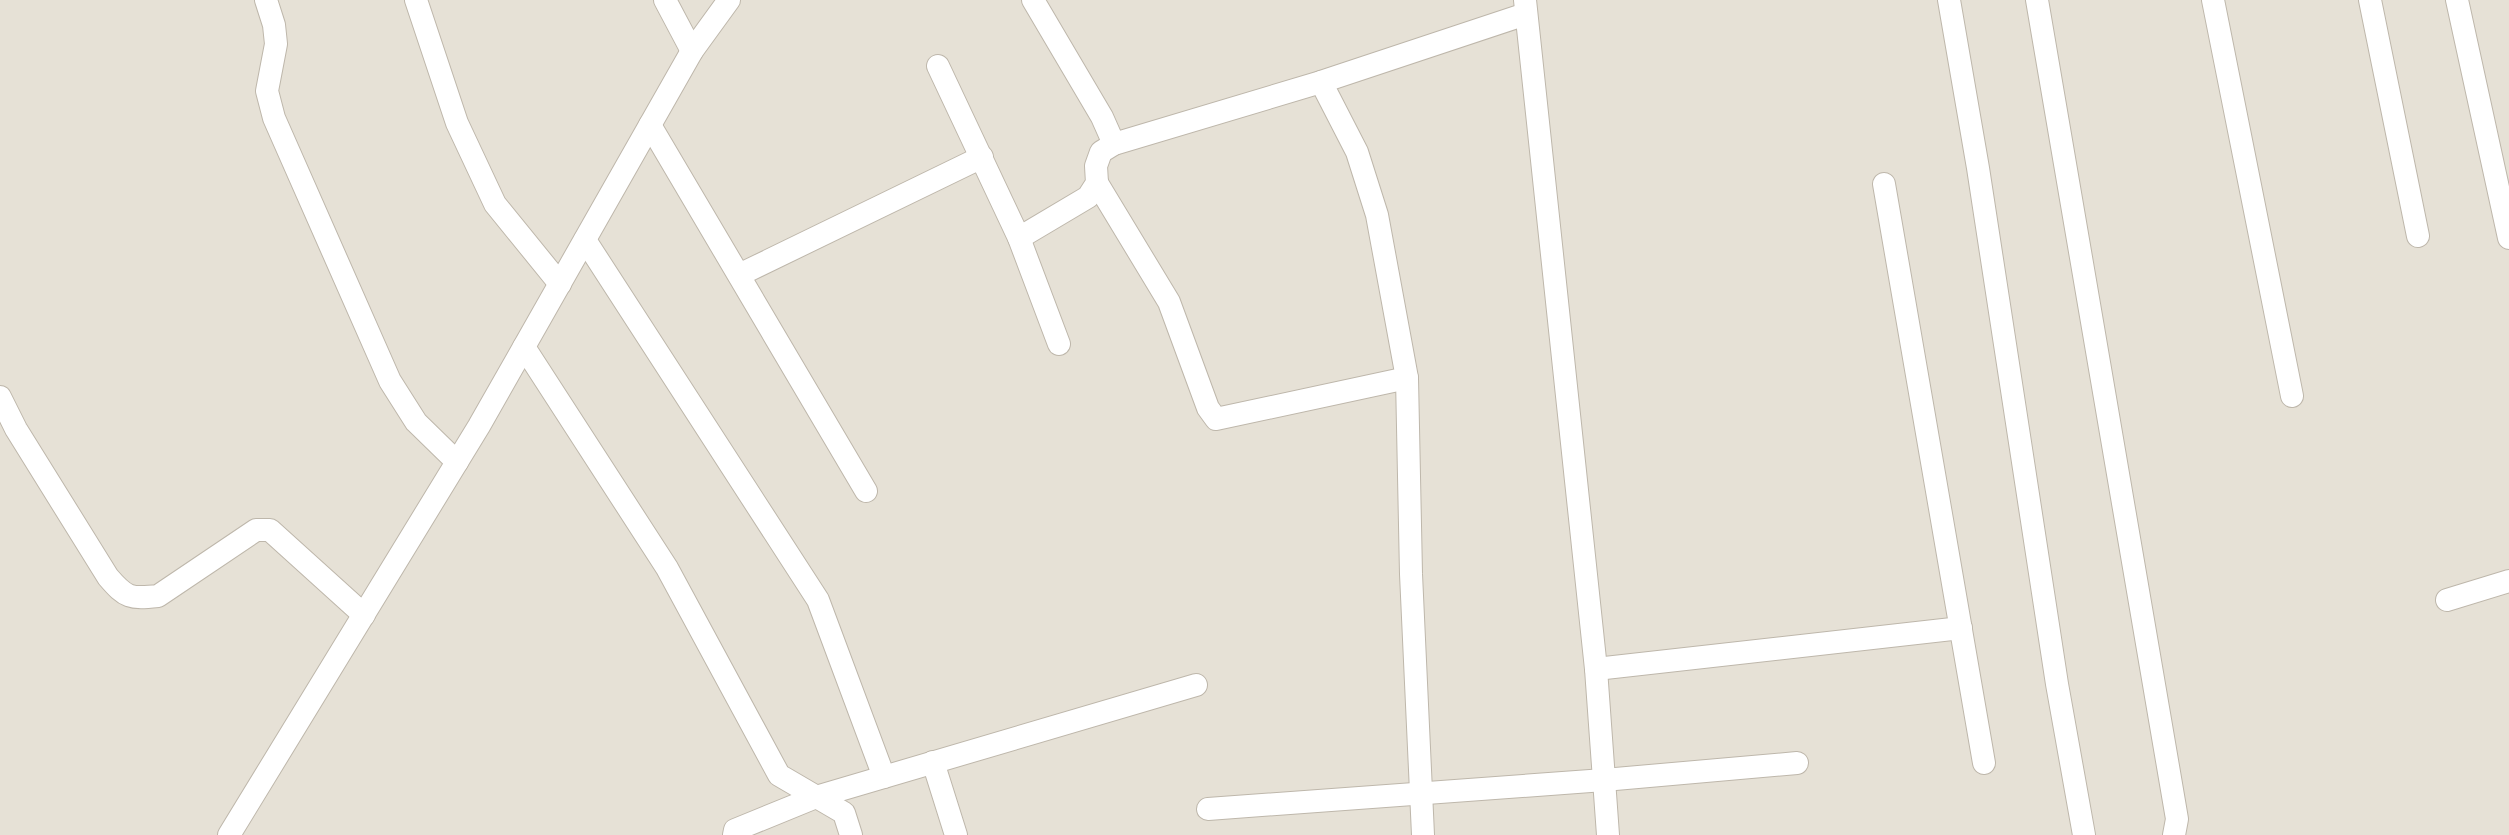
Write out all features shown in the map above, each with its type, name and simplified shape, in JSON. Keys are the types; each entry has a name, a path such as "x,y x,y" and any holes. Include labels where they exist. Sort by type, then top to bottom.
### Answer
{"street":[{"path":"266,0 274,24 276,44 267,91 274,118 390,381 416,422 457,462"},
{"path":"416,0 458,123 495,204 560,284"},
{"path":"665,0 692,51"},
{"path":"229,835 457,462 692,51 729,0"},
{"path":"1033,0 1102,117 1114,144"},
{"path":"1949,0 1978,168 2057,684 2084,835"},
{"path":"2037,0 2177,819 2174,835"},
{"path":"2213,0 2292,396"},
{"path":"2370,0 2418,236"},
{"path":"2457,0 2509,238"},
{"path":"1407,378 1216,419 1208,408 1169,302 1097,183 1096,166 1101,152 1114,144 1321,82 1526,7 1596,669 1608,835"},
{"path":"938,66 1019,238 1059,344"},
{"path":"1321,82 1357,152 1377,215 1407,378 1411,574 1424,835"},
{"path":"650,125 866,491"},
{"path":"739,275 982,157"},
{"path":"1019,238 1088,196 1097,183"},
{"path":"1884,184 1984,763"},
{"path":"585,240 818,600 884,777"},
{"path":"524,347 667,568 779,775 844,813 851,835"},
{"path":"0,396 21,436 108,577 123,594 141,598 158,596 256,530 270,530 364,615"},
{"path":"2447,600 2509,581"},
{"path":"1596,669 1960,628"},
{"path":"734,835 735,830 816,797 1196,685"},
{"path":"933,762 956,835"},
{"path":"1208,809 1604,780 1797,763"}],"shaded area":[{"path":"0,0 2509,0 2509,835 0,835"}]}
